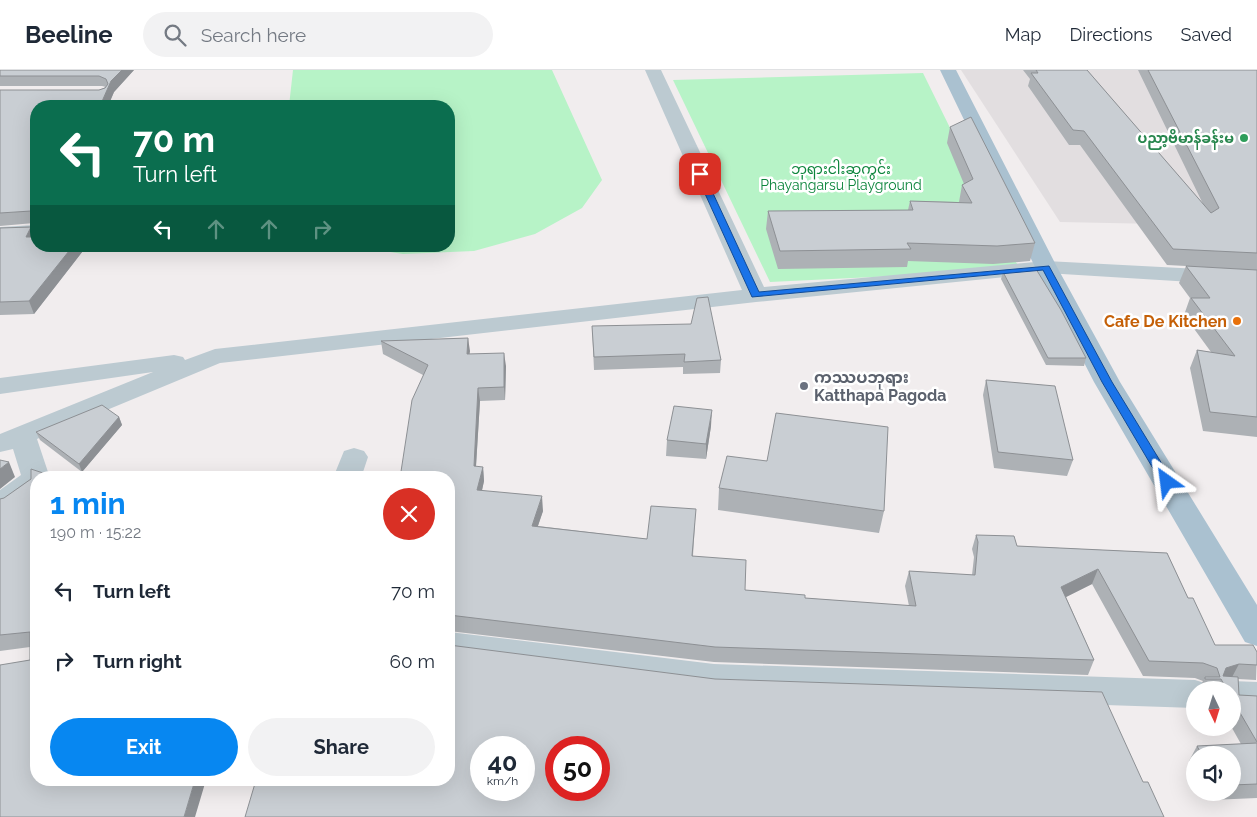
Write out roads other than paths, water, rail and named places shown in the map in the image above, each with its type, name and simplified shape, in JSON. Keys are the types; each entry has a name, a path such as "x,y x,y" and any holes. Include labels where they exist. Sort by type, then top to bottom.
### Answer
{"main road":[{"path":"948,70 1046,268 1107,382 1257,633"}],"street":[{"path":"653,70 756,295"},
{"path":"0,233 30,231"},
{"path":"0,386 215,356 756,295 1046,268 1257,279"},
{"path":"32,471 11,439 215,356"},
{"path":"0,504 30,482"},
{"path":"455,646 714,678 1186,694"},
{"path":"1241,695 1257,696"}],"place":[{"name":"ပညာ့ဗိမာန်ခန်းမ","path":"1244,138"},
{"name":"Cafe De Kitchen","path":"1237,321"},
{"name":"ကဿပဘုရား Katthapa Pagoda","path":"804,386"}],"park label":[{"name":"ဘုရားငါးဆူကွင်း Phayangarsu Playground","path":"841,178"}]}
